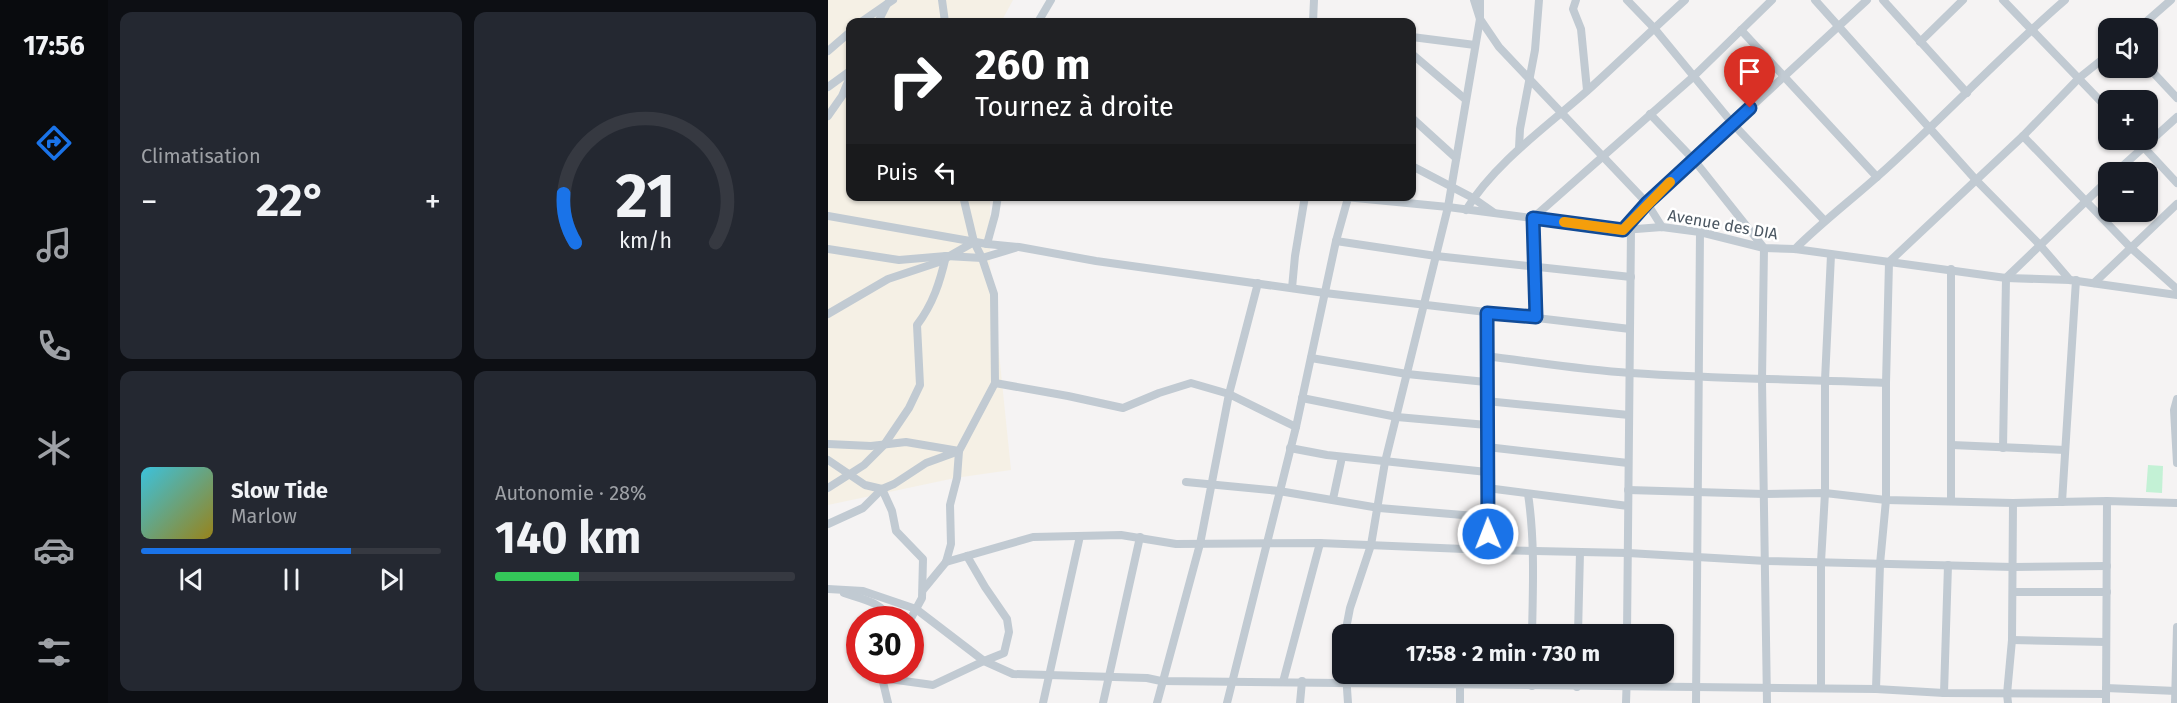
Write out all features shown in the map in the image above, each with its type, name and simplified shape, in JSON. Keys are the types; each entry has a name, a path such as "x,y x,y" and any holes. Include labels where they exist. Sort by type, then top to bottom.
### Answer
{"street":[{"path":"942,0 944,18"},
{"path":"1040,18 1051,0"},
{"path":"1313,18 1314,0"},
{"path":"1473,0 1480,19 1499,47 1647,203 1662,227"},
{"path":"1347,624 1371,546 1385,462 1448,207 1480,19 1480,0"},
{"path":"1519,148 1528,80 1535,50 1539,0"},
{"path":"1565,0 1573,9 1581,29 1587,90"},
{"path":"1573,9 1576,0"},
{"path":"1627,0 1654,28 1733,124 1824,220"},
{"path":"1466,210 1473,198 1519,148 1587,90 1685,0"},
{"path":"1536,317 1533,218 1693,77 1772,0"},
{"path":"1815,0 1976,180 2073,280 2062,502"},
{"path":"1627,624 1630,277 1627,230 1647,203 1868,0"},
{"path":"1883,0 1967,93"},
{"path":"1920,42 1964,0"},
{"path":"2003,0 2098,98"},
{"path":"1795,249 1824,220 1877,177 1967,93 2030,29 2065,0"},
{"path":"2150,18 2171,0"},
{"path":"867,18 890,2"},
{"path":"880,18 890,2"},
{"path":"1741,30 1877,177"},
{"path":"828,51 846,35"},
{"path":"1416,38 1475,45"},
{"path":"1416,57 1465,99"},
{"path":"1876,689 1880,564 1886,500 1889,262 2023,136 2079,78 2098,63"},
{"path":"828,87 846,74"},
{"path":"2158,78 2177,99"},
{"path":"828,116 846,86"},
{"path":"1650,114 1694,160 1764,248 1762,380 1767,703"},
{"path":"2158,134 2177,117"},
{"path":"1416,122 1456,158"},
{"path":"2023,136 2130,247 2177,289"},
{"path":"2127,162 2141,150"},
{"path":"2147,150 2177,183"},
{"path":"1416,168 1473,198 1494,213"},
{"path":"2003,448 2006,278 2098,189"},
{"path":"923,590 946,562 951,544 951,505 957,478 959,451 995,383 994,294 974,242 964,201"},
{"path":"987,244 997,201"},
{"path":"1292,288 1304,201"},
{"path":"1227,703 1265,543 1296,427 1336,241 1347,201"},
{"name":"Avenue des DIA","path":"1381,201 1448,207 1627,230 1662,227 1700,232 1764,248 1795,249 2006,278 2073,280 2177,295"},
{"path":"2094,283 2177,204"},
{"path":"828,216 1096,261 1325,293 1630,329"},
{"path":"1696,703 1700,232"},
{"path":"1336,241 1436,256 1630,277"},
{"path":"828,314 888,279 939,262 974,242"},
{"path":"828,249 899,260 946,256 982,258 1019,247"},
{"path":"1821,688 1825,380 1831,255"},
{"path":"828,488 864,465 884,445 909,408 920,385 917,325 928,310 940,281 946,256"},
{"path":"1951,269 1951,501"},
{"path":"1157,703 1161,681 1200,544 1229,394 1258,283"},
{"path":"1487,313 1488,550"},
{"path":"1486,356 1630,373 1762,380 1886,383"},
{"path":"1311,358 1407,374 1486,382"},
{"path":"995,383 1122,408 1191,383 1229,394 1296,427"},
{"path":"1302,398 1397,417 1487,425"},
{"path":"2177,399 2174,410 2177,463"},
{"path":"1486,401 1629,415"},
{"path":"828,444 871,446 906,442 959,451"},
{"path":"1952,445 2065,450"},
{"path":"1487,447 1628,463"},
{"path":"1290,448 1342,457 1487,472"},
{"path":"828,524 863,508 882,489 894,484 926,463 959,451"},
{"path":"1333,499 1342,457"},
{"path":"828,460 866,485 882,489"},
{"path":"1186,482 1279,490 1379,508 1487,517"},
{"path":"1487,488 1628,506"},
{"path":"882,489 892,511 896,531 923,559 923,590 918,606"},
{"path":"1628,490 1764,494 1825,493 1886,500 2177,503"},
{"path":"1528,494 1532,550 1533,624"},
{"path":"2106,695 2107,501"},
{"path":"2008,703 2012,640 2013,503"},
{"path":"946,562 1033,537 1122,535 1176,544 1320,543 1628,553 1766,561 2013,567 2107,566"},
{"path":"1043,703 1080,536"},
{"path":"1104,703 1140,537"},
{"path":"1283,682 1320,543"},
{"path":"1578,624 1580,552"},
{"path":"924,684 933,686 1004,653 1009,632 1007,619 967,556"},
{"path":"1944,693 1948,565"},
{"path":"828,589 863,591 907,606"},
{"path":"838,590 879,606"},
{"path":"2013,592 2107,592"},
{"path":"924,615 984,661 1013,674 1147,678 1161,681 1332,682"},
{"path":"2175,703 2177,627"},
{"path":"2012,640 2106,642"},
{"path":"1300,703 1302,681"},
{"path":"885,684 888,703"},
{"path":"1348,684 1348,703"},
{"path":"1404,684 1821,688 1944,693 2106,695 2176,687"},
{"path":"1460,685 1460,703"},
{"path":"1626,687 1626,703"}],"green space":[{"path":"2148,465 2163,466 2162,493 2146,492"}],"sand":[{"path":"828,0 1013,0 1003,18 846,18 846,201 990,201 990,265 1011,470 955,478 828,505"}],"slow traffic":[{"path":"1564,222 1623,230 1670,182"}],"route":[{"path":"1488,534 1487,313 1536,317 1533,218 1623,230 1647,203 1750,108"}]}
